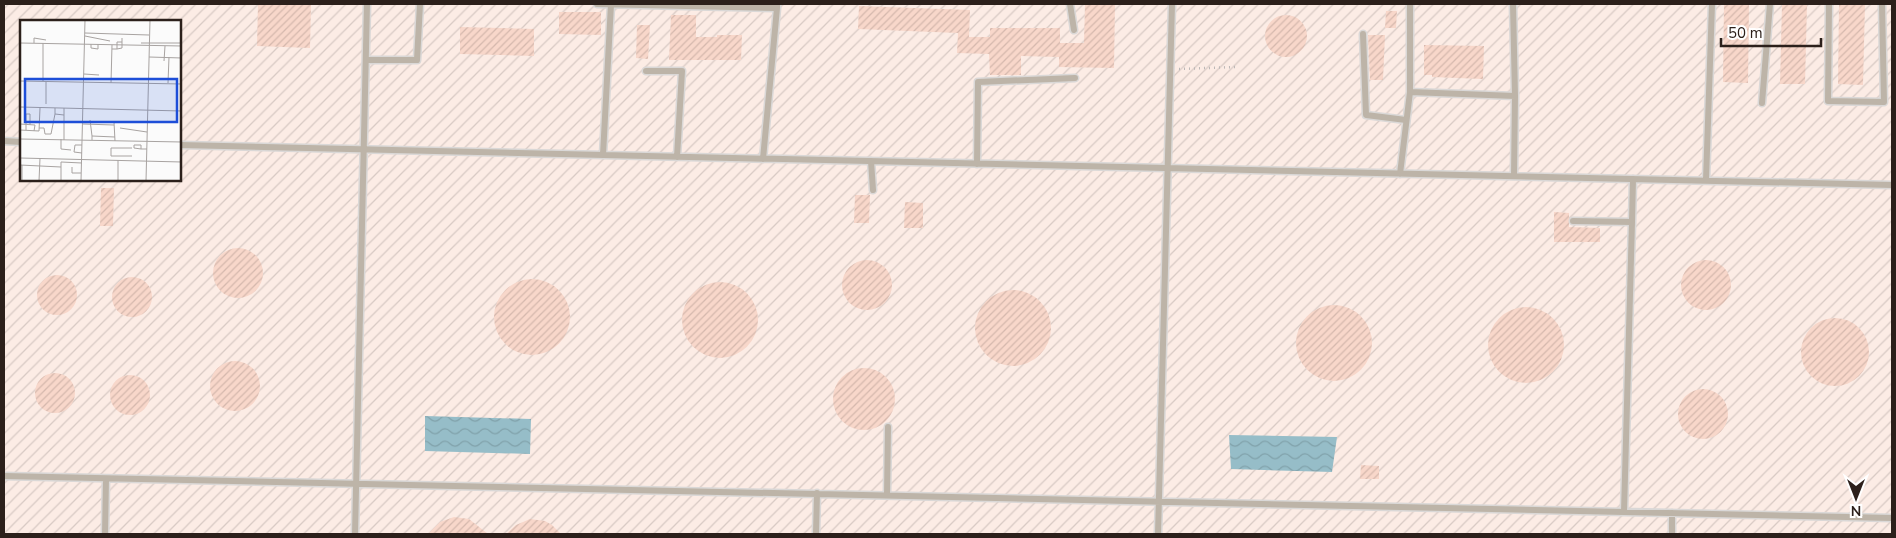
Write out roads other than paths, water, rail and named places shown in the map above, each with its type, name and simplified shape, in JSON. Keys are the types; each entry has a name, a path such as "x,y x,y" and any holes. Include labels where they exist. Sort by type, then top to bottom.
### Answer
{"lane":[{"path":"355,534 367,4"},
{"path":"366,60 417,60 420,4"},
{"path":"597,4 777,6 763,159"},
{"path":"603,155 611,4"},
{"path":"1070,4 1074,30"},
{"path":"1158,534 1172,4"},
{"path":"1400,174 1410,92 1410,4"},
{"path":"1513,4 1514,176"},
{"path":"1706,180 1712,4"},
{"path":"1762,104 1770,4"},
{"path":"1829,4 1828,101 1884,102 1882,4"},
{"path":"1363,34 1366,115 1406,120"},
{"path":"646,71 682,71 677,157"},
{"path":"977,164 978,82 1075,78"},
{"path":"1410,92 1515,96"},
{"path":"4,141 20,142"},
{"path":"181,146 1892,185"},
{"path":"871,161 873,190"},
{"path":"1624,512 1633,179"},
{"path":"1573,221 1632,222"},
{"path":"887,495 888,427"},
{"path":"4,476 1892,518"},
{"path":"105,534 106,479"},
{"path":"816,534 817,493"},
{"path":"1672,513 1672,534"}],"water":[{"path":"425,416 531,419 530,454 425,451"},
{"path":"1229,435 1337,437 1332,472 1231,469"}]}
